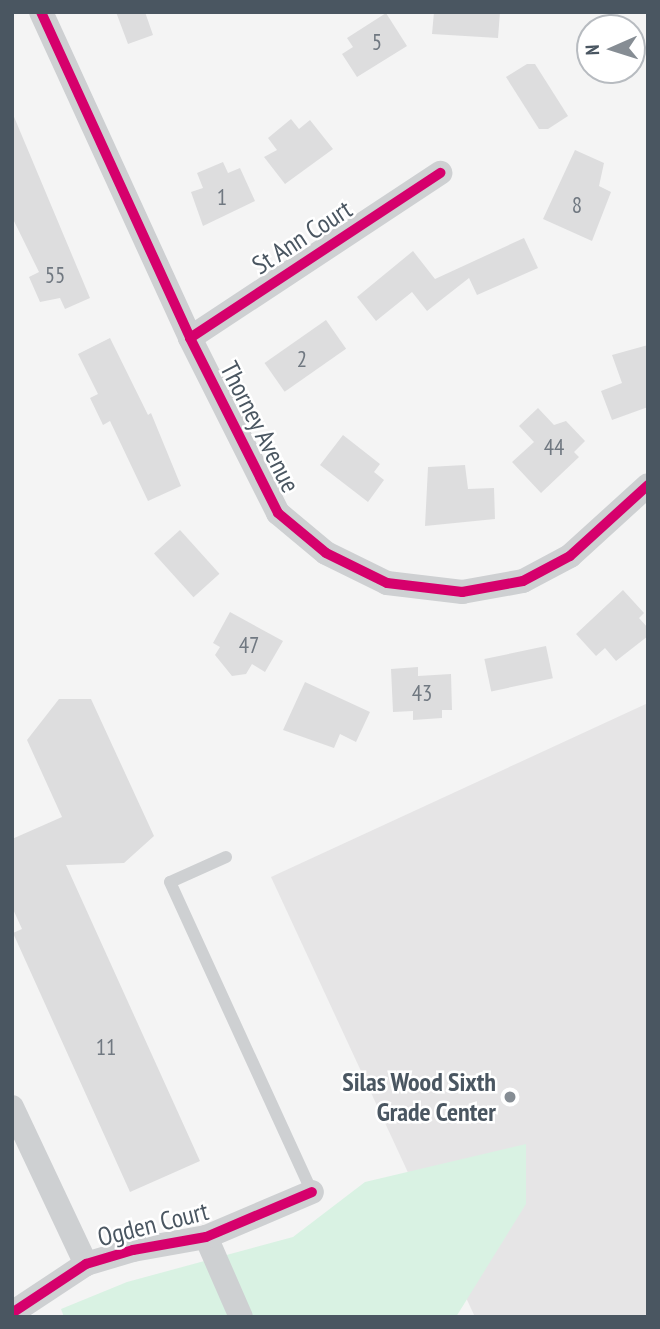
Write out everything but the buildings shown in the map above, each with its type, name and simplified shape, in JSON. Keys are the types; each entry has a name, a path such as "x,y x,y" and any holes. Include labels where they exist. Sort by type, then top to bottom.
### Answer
{"street":[{"name":"Thorney Avenue","path":"41,12 73,90 190,338 278,513 327,554 387,583 462,592 523,581 570,556 648,485"},
{"name":"St Ann Court","path":"190,338 440,173"},
{"path":"12,1108 86,1264"},
{"name":"Ogden Court","path":"12,1313 86,1264 132,1250 206,1237 312,1192"},
{"path":"206,1237 241,1317"}],"lane":[{"name":"Ogden Court","path":"226,857 170,882 312,1192"}],"shaded area":[{"name":"Silas Wood Sixth Grade Center","path":"648,703 648,1317 475,1317 271,877"}],"green space":[{"path":"526,1144 526,1204 456,1317 64,1317 61,1309 127,1282 293,1237 365,1182"}],"cycle path":[{"path":"41,12 190,338 278,513 326,553 387,583 462,592 523,581 570,556 648,485"},
{"path":"190,338 440,173"},
{"path":"12,1313 86,1264 133,1250 206,1237 312,1192"}],"place":[{"name":"Silas Wood Sixth Grade Center","path":"510,1097"}]}
